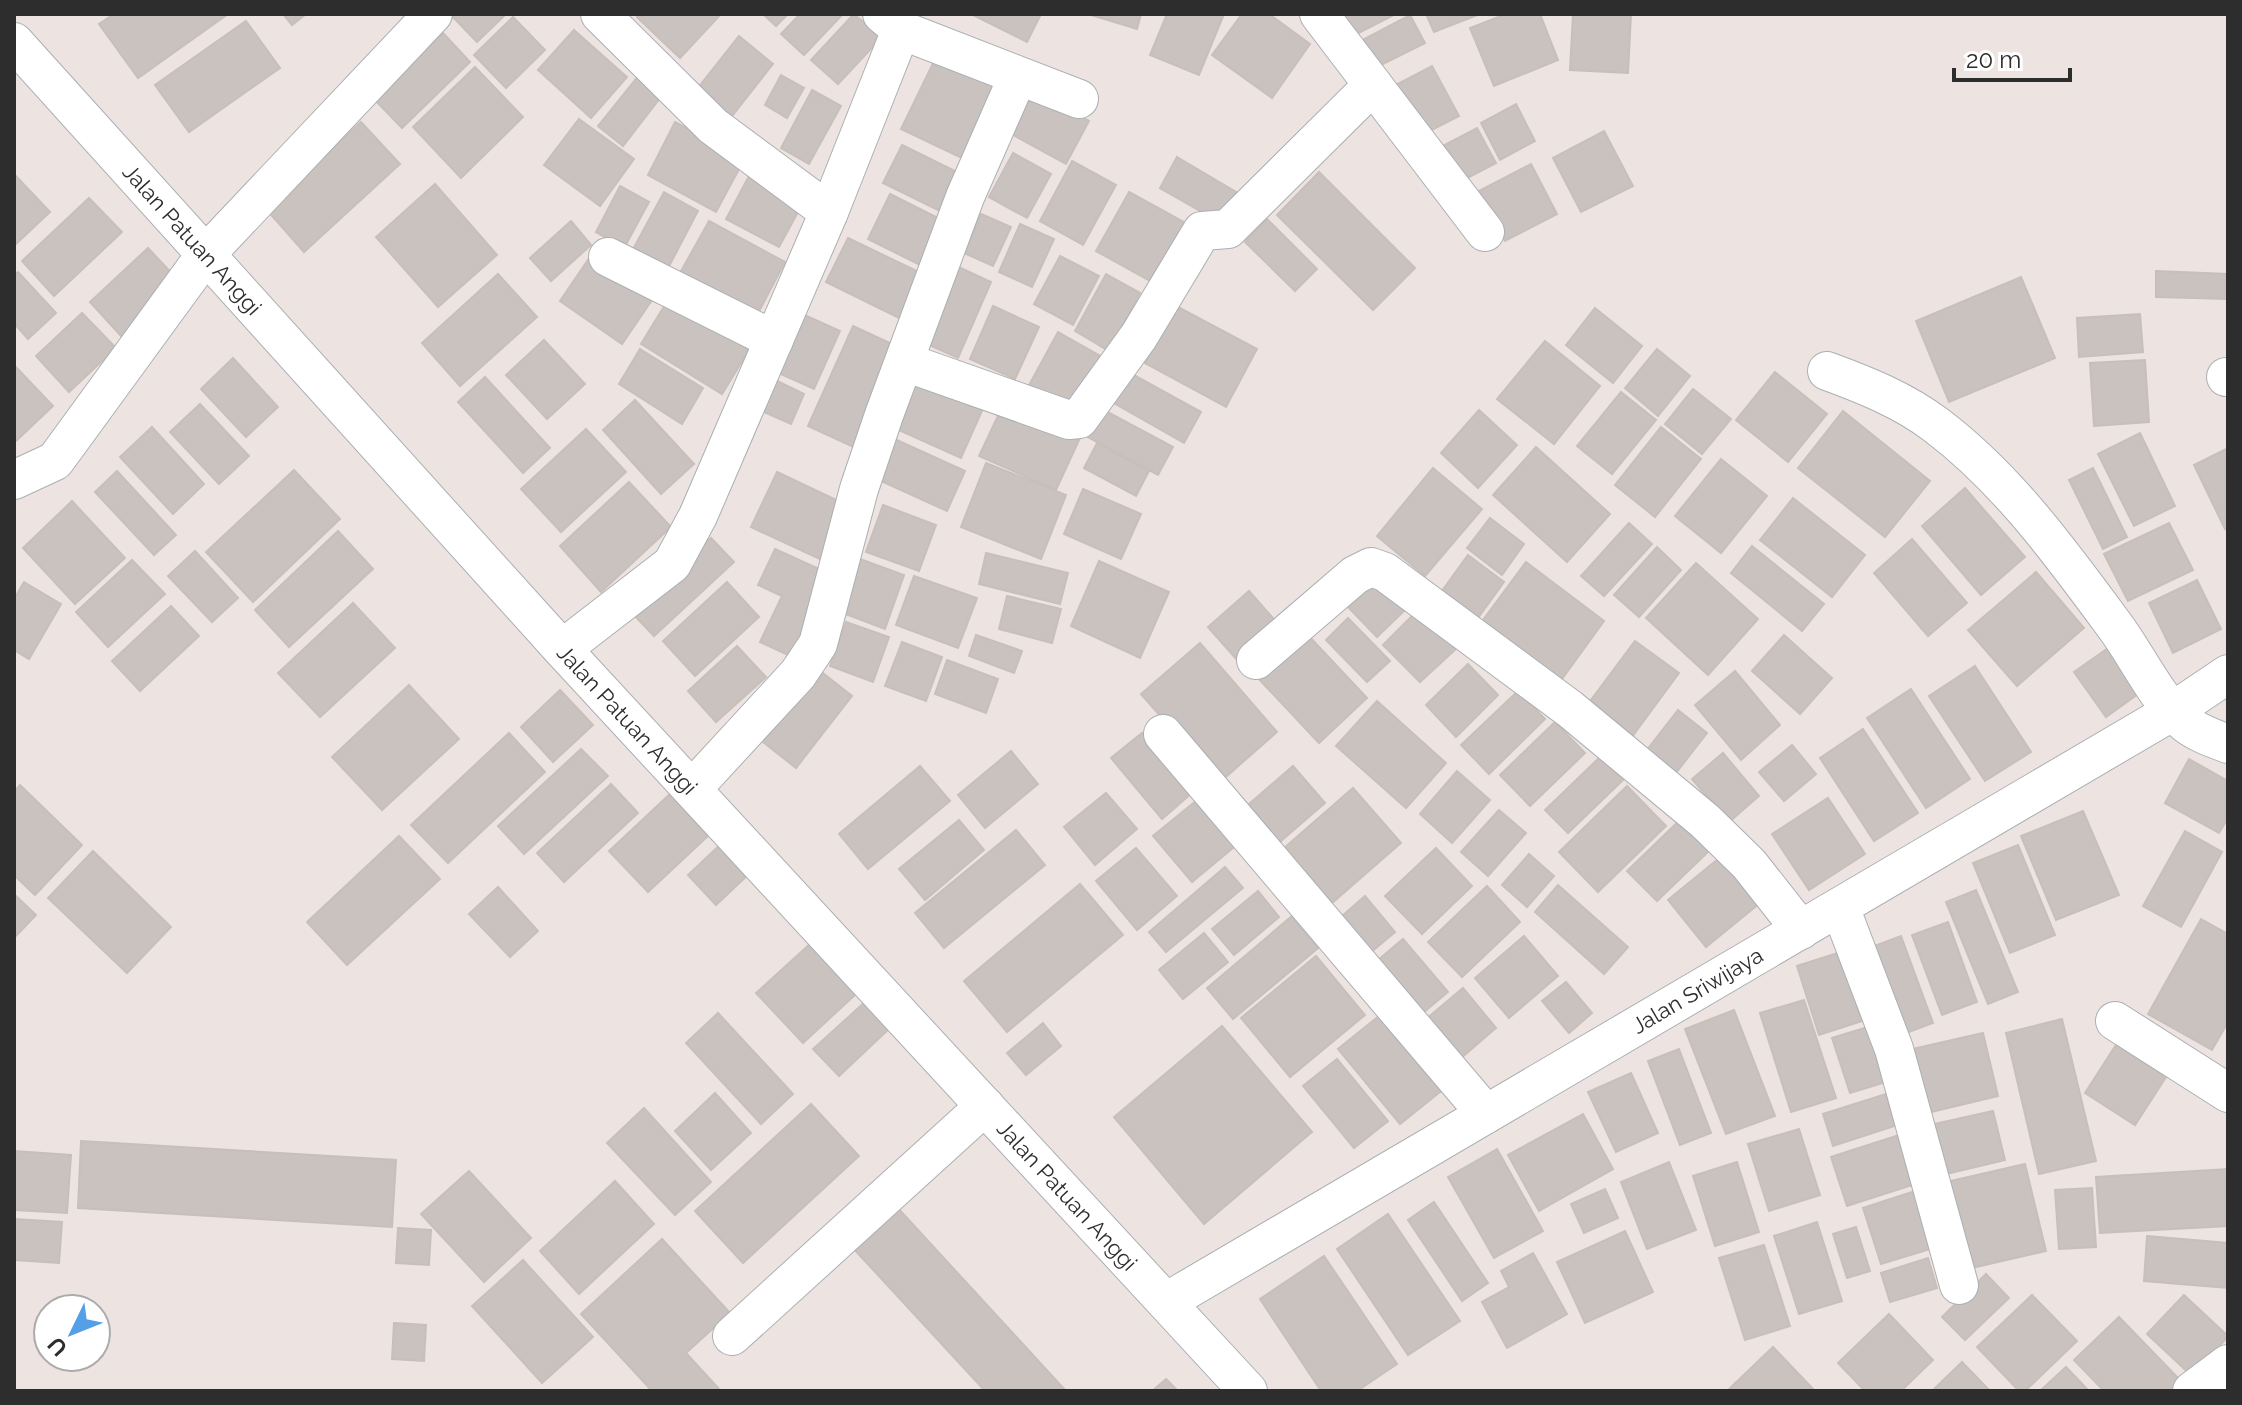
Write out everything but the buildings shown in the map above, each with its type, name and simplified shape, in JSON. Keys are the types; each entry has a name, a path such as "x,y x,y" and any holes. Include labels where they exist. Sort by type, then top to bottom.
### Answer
{"street":[{"path":"14,480 55,461 206,254 433,14"},
{"path":"600,14 713,126 829,212"},
{"path":"1319,14 1485,232"},
{"path":"562,649 672,564 698,516 829,212 892,22 1079,99"},
{"name":"Jalan Patuan Anggi","path":"14,42 562,649 1248,1391"},
{"path":"692,789 812,655 818,644 859,489 965,197 1018,76"},
{"path":"905,362 1069,420 1079,419 1139,336 1202,231 1228,229 1373,85"},
{"path":"608,257 774,340"},
{"path":"1827,371 1877,390 1935,424 1990,474 2047,538 2118,630 2173,711 2197,731 2228,744"},
{"path":"1256,660 1355,575 1371,567 1385,572 1570,709 1705,821 1749,864 1801,930"},
{"name":"Jalan Sriwijaya","path":"1166,1302 2173,711 2228,674"},
{"path":"1163,734 1486,1114"},
{"path":"1840,907 1894,1049 1959,1285"},
{"path":"2115,1021 2228,1093"},
{"path":"732,1336 985,1106"},
{"path":"2192,1391 2228,1364"}]}
